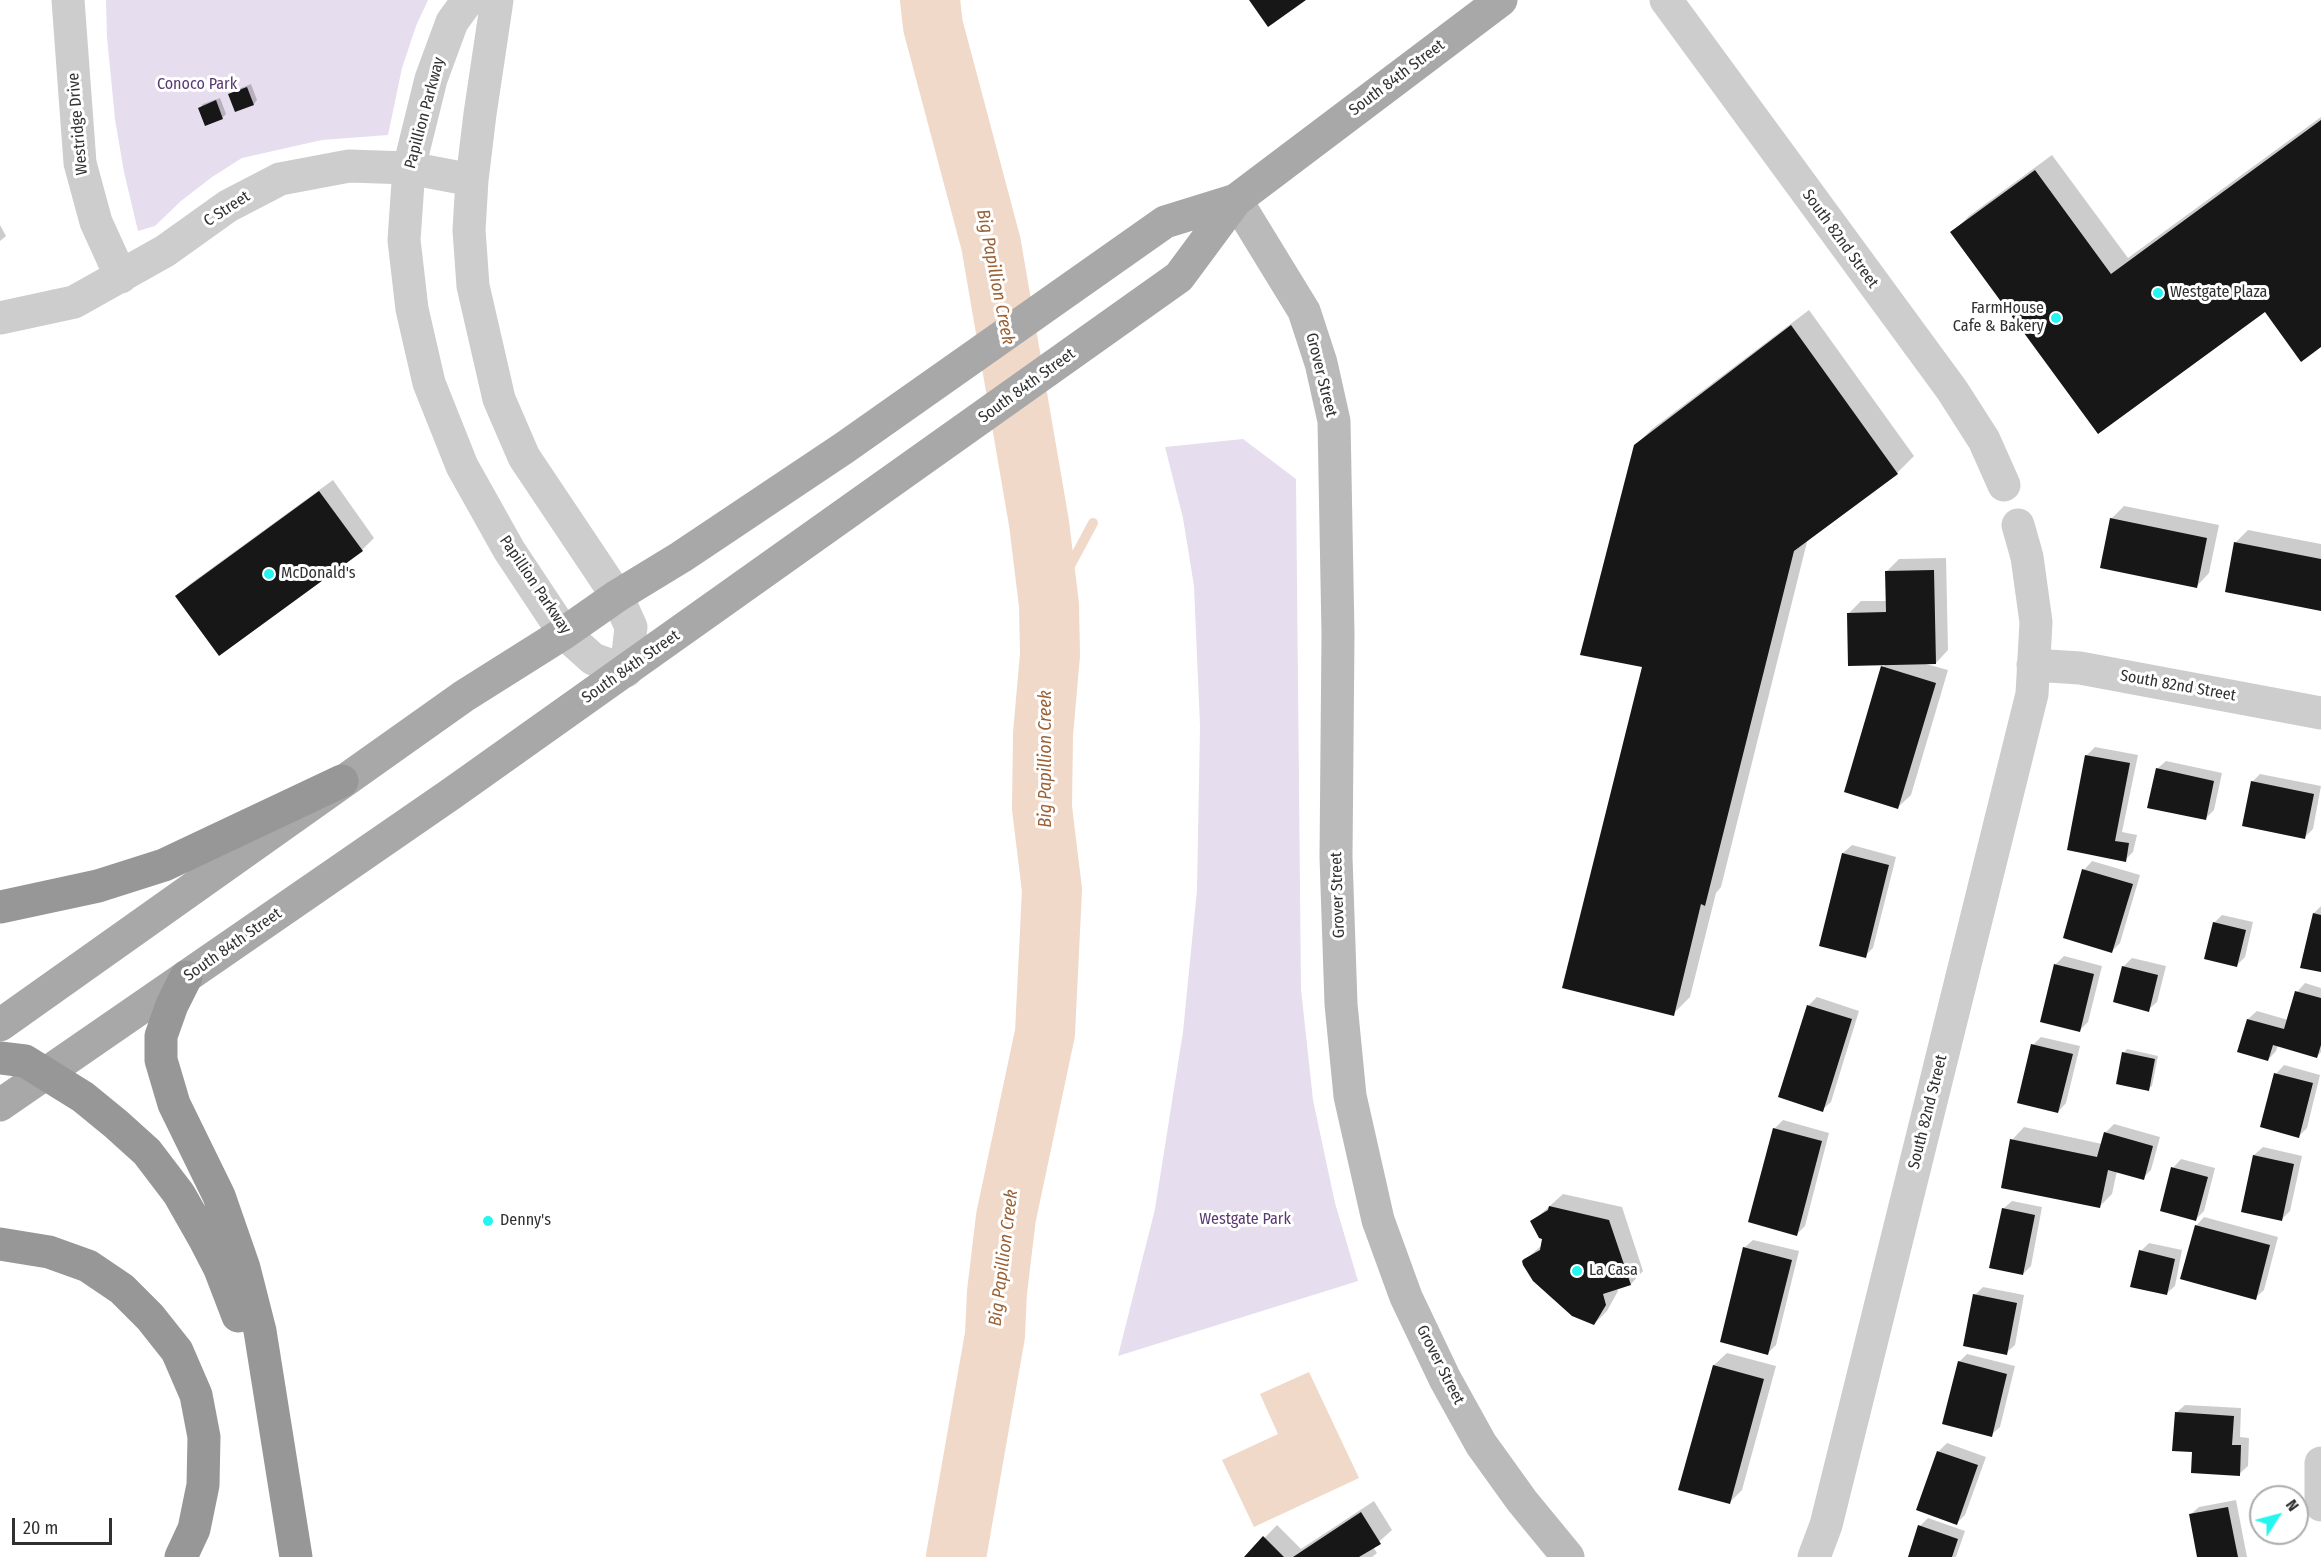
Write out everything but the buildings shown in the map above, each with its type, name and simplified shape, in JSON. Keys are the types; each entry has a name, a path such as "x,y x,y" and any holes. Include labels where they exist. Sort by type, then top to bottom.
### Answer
{"highway":[{"path":"0,907 98,886 164,866 342,781"},
{"path":"186,978 172,1005 161,1036 161,1060 174,1104 219,1196 244,1268 260,1331 296,1557"},
{"path":"0,1058 25,1061 83,1097 147,1152 179,1194 220,1269 270,1402"},
{"path":"0,1244 48,1252 88,1266 122,1289 150,1317 177,1351 196,1395 204,1437 203,1485 194,1529 181,1557"}],"main road":[{"name":"South 84th Street","path":"0,1105 186,978 854,510 1179,277 1236,200 1501,0"},
{"name":"South 84th Street","path":"0,1025 464,696 681,557 844,448 1165,222 1236,200"}],"street":[{"name":"Westridge Drive","path":"68,0 80,163 96,222 121,277"},
{"name":"Papillion Parkway","path":"468,0 452,22 431,79 409,168 404,240 412,309 429,383 462,466 509,550 564,633 593,659 626,670"},
{"path":"497,0 472,180 469,230 473,286 499,399 524,457 617,596 631,627 626,670"},
{"name":"South 82nd Street","path":"1666,0 1952,390 1984,440 2004,485"},
{"name":"C Street","path":"0,318 74,302 165,251 228,206 280,179 349,166 409,168 472,180"},
{"name":"Grover Street","path":"1236,200 1304,311 1322,363 1334,421 1338,634 1336,857 1341,1004 1350,1096 1378,1220 1406,1297 1445,1379 1481,1444 1522,1502 1568,1557"},
{"name":"South 82nd Street","path":"1814,1557 1826,1525 2032,694 2036,622 2027,557 2018,525"},
{"name":"South 82nd Street","path":"2033,665 2080,669 2321,713"},
{"path":"2321,1463 2321,1505"}],"green space":[{"name":"Conoco Park","path":"106,0 428,0 416,26 402,68 388,135 322,140 242,158 181,201 155,226 138,231 124,172 115,119"},
{"name":"Westgate Park","path":"1243,439 1296,479 1301,989 1313,1100 1335,1203 1358,1281 1118,1356 1155,1209 1183,1032 1197,890 1200,726 1194,586 1183,518 1165,447"}],"shaded area":[{"path":"1309,1372 1359,1478 1254,1527 1222,1460 1278,1434 1260,1394"}],"waterway":[{"name":"Big Papillion Creek","path":"930,0 933,26 991,244 1039,523 1049,605 1050,655 1043,734 1042,808 1052,890 1045,1033 1006,1217 997,1292 995,1335 956,1557"},
{"path":"1049,605 1093,523"}],"place":[{"name":"Westgate Plaza","path":"2158,293"},
{"name":"FarmHouse Cafe & Bakery","path":"2056,318"},
{"name":"McDonald's","path":"269,574"},
{"name":"Denny's","path":"488,1221"},
{"name":"La Casa","path":"1577,1271"}]}
